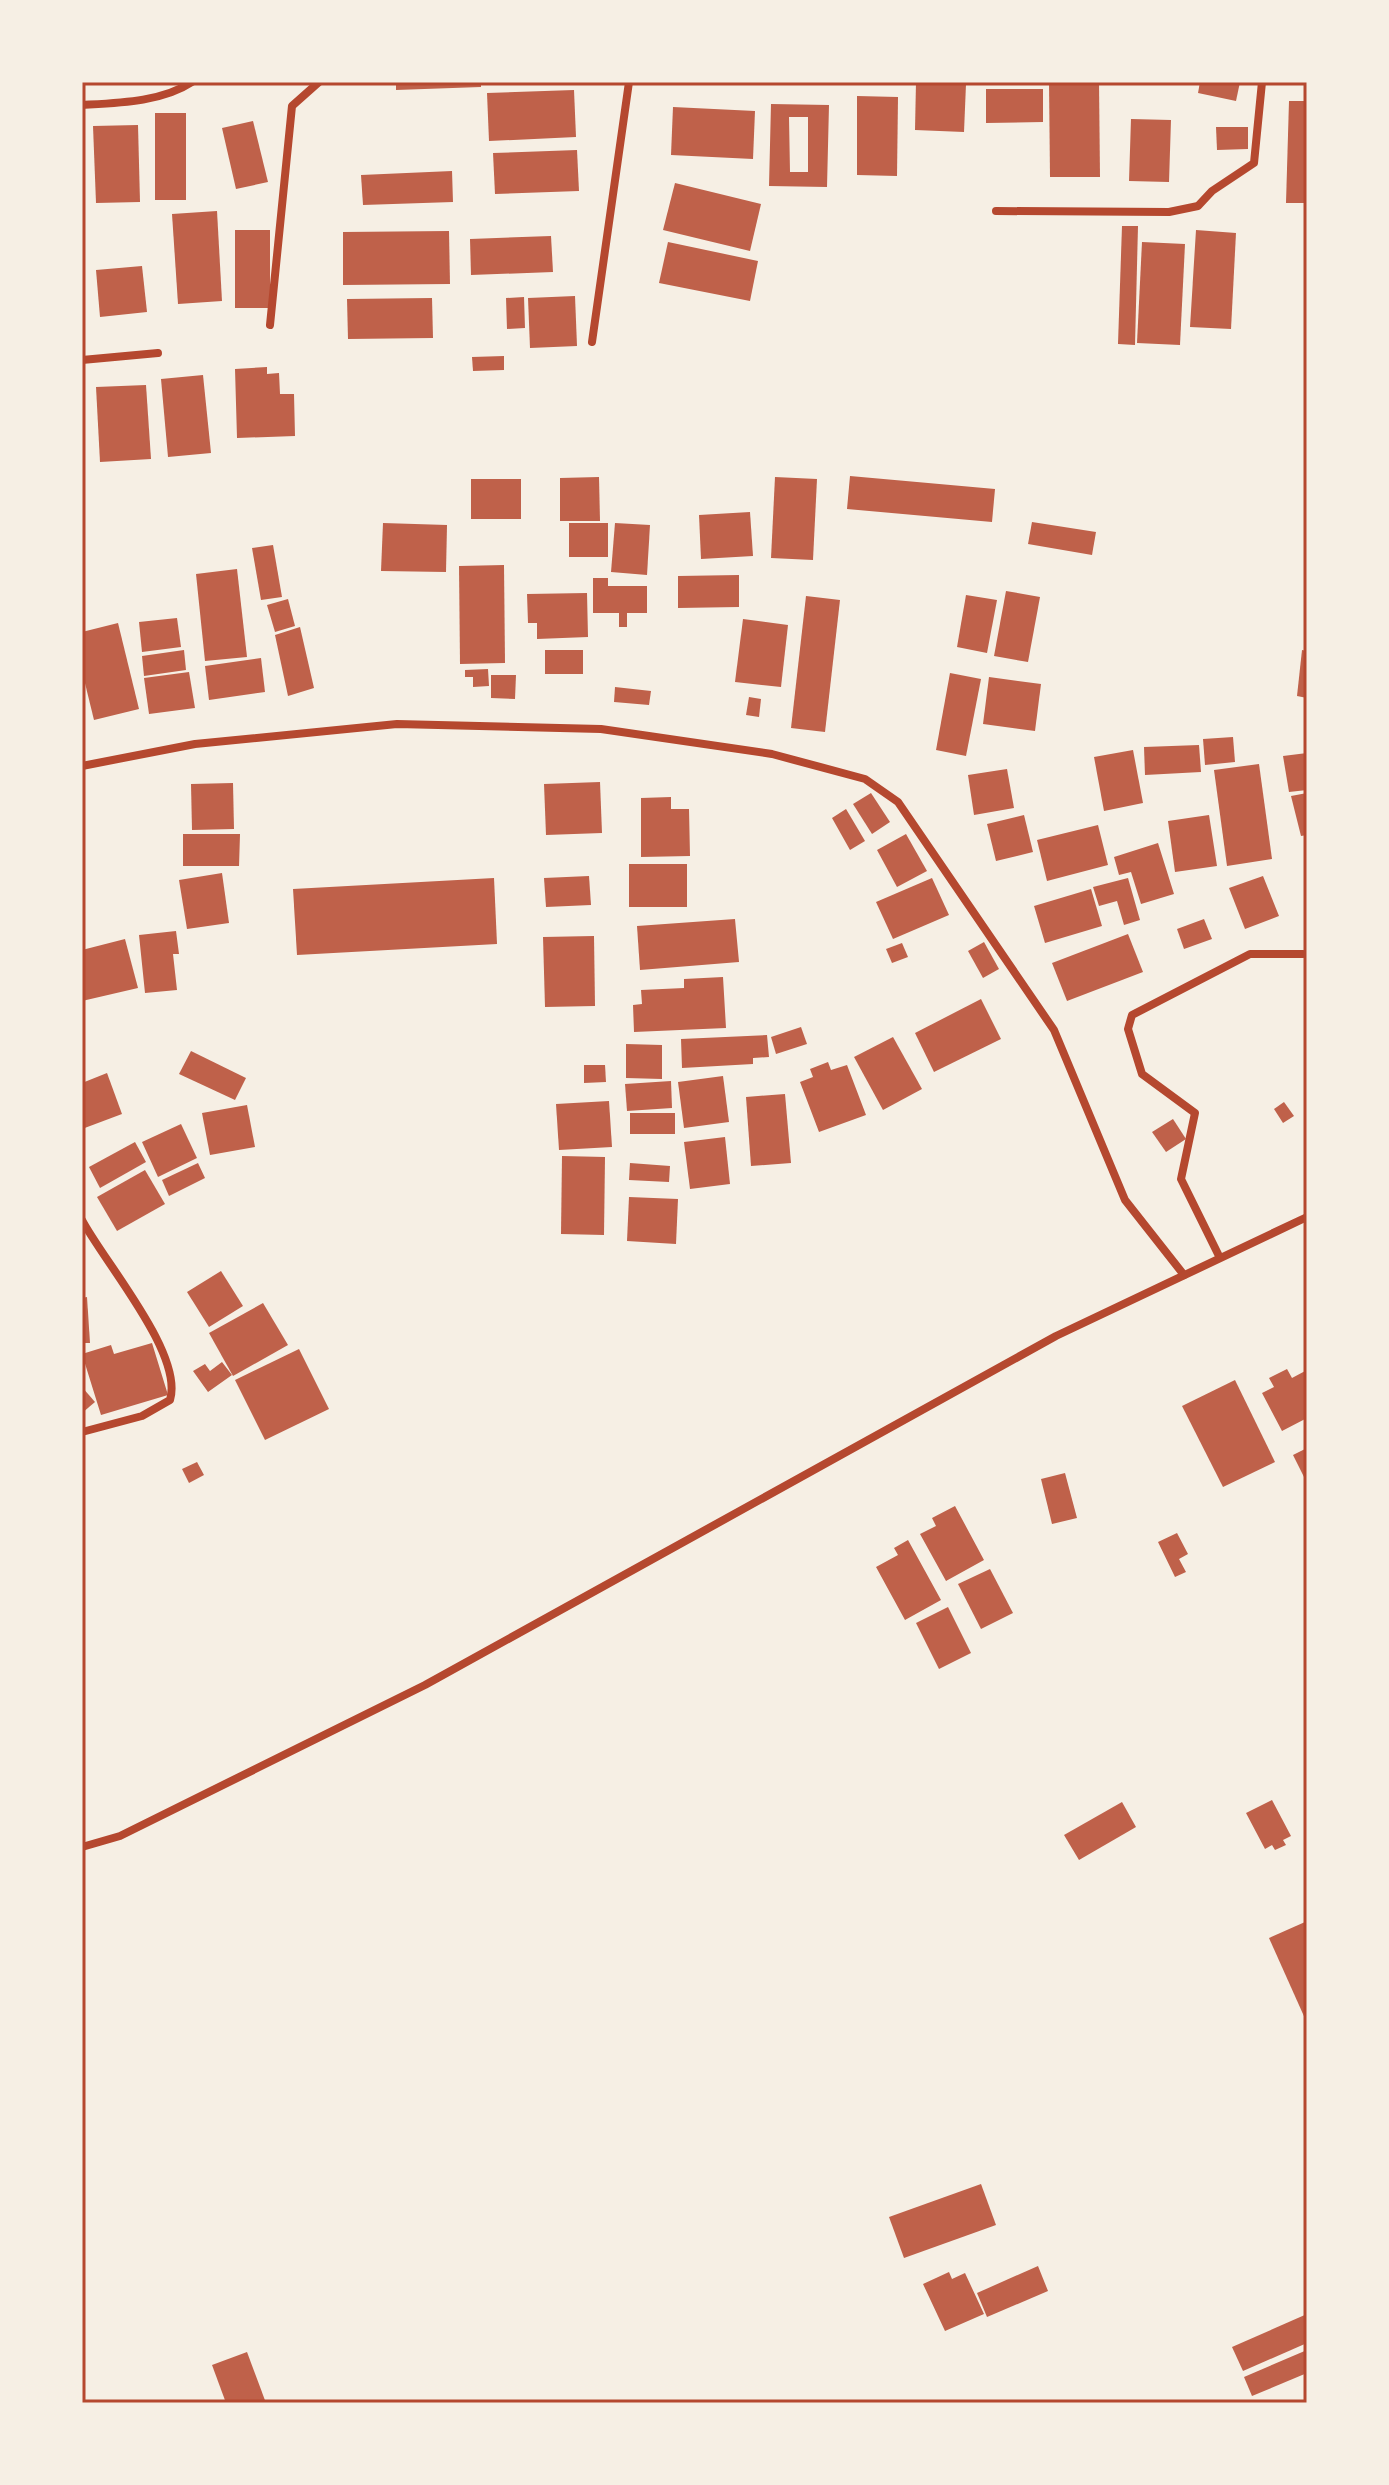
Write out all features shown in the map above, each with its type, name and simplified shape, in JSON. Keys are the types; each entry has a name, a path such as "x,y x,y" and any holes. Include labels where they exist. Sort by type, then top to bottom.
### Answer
{"street":[{"path":"82,105 138,100 179,90 192,82"},
{"path":"270,325 292,106 319,82"},
{"path":"592,342 629,82"},
{"path":"996,211 1169,212 1198,206 1212,191 1254,163 1262,82"},
{"path":"82,360 158,353"},
{"path":"82,766 195,744 397,724 601,729 772,754 865,779 898,802 1054,1030 1125,1200 1184,1275"},
{"path":"1219,1256 1181,1179 1195,1113 1142,1074 1128,1029 1132,1015 1250,954 1303,954"},
{"path":"82,1847 120,1836 425,1685 1056,1336 1219,1256 1307,1217"},
{"path":"82,1220 144,1315 174,1387 170,1400 142,1416 82,1432"}],"building":[{"path":"396,82 481,82 481,87 396,90"},
{"path":"916,82 966,84 964,132 915,130"},
{"path":"1049,82 1099,82 1100,177 1050,177"},
{"path":"1200,82 1240,82 1236,101 1198,93"},
{"path":"986,89 1043,89 1043,122 986,123"},
{"path":"574,90 576,137 489,141 487,93"},
{"path":"857,96 898,97 897,176 857,175"},
{"path":"1289,101 1307,101 1307,203 1286,203"},
{"path":"771,104 829,105 827,187 769,186","holes":["789,117 808,117 808,172 790,172"]},
{"path":"673,107 755,111 753,159 671,155"},
{"path":"155,113 186,113 186,200 155,200"},
{"path":"1131,119 1171,120 1169,182 1129,181"},
{"path":"253,121 268,182 236,189 222,128"},
{"path":"138,125 140,202 96,203 93,126"},
{"path":"1216,127 1248,127 1248,149 1217,150"},
{"path":"577,150 579,191 495,194 493,153"},
{"path":"452,171 453,202 363,205 361,175"},
{"path":"675,183 761,204 750,251 663,230"},
{"path":"217,211 222,301 178,304 172,214"},
{"path":"1122,226 1138,226 1135,345 1118,344"},
{"path":"235,230 270,230 270,308 235,308"},
{"path":"1196,230 1236,233 1231,329 1190,327"},
{"path":"449,231 450,284 343,285 343,232"},
{"path":"551,236 553,272 471,275 470,239"},
{"path":"668,242 758,261 750,301 659,283"},
{"path":"1142,242 1185,244 1180,345 1137,343"},
{"path":"142,266 147,312 100,317 96,270"},
{"path":"575,296 577,346 530,348 528,298"},
{"path":"524,297 525,328 507,329 506,298"},
{"path":"432,298 433,338 348,339 347,299"},
{"path":"504,356 504,370 473,371 472,357"},
{"path":"267,367 267,374 279,373 280,394 294,394 295,436 237,438 235,369"},
{"path":"203,375 211,453 168,457 161,379"},
{"path":"146,385 151,459 100,462 96,387"},
{"path":"850,476 995,489 992,522 847,509"},
{"path":"599,477 600,521 560,521 560,478"},
{"path":"775,477 817,479 813,560 771,558"},
{"path":"471,479 521,479 521,519 471,519"},
{"path":"750,512 753,556 701,559 699,515"},
{"path":"1032,522 1096,532 1092,555 1028,544"},
{"path":"383,523 447,525 446,572 381,571"},
{"path":"569,523 608,523 608,557 569,557"},
{"path":"615,523 650,525 647,575 611,572"},
{"path":"273,545 282,597 261,600 252,548"},
{"path":"504,565 505,663 460,664 459,566"},
{"path":"237,569 247,657 205,661 196,574"},
{"path":"739,575 739,607 678,608 678,576"},
{"path":"593,578 608,578 608,586 647,586 647,613 627,613 627,627 619,627 619,613 593,613"},
{"path":"1006,591 1040,597 1028,662 994,656"},
{"path":"587,593 588,637 537,639 537,623 528,623 527,594"},
{"path":"966,595 997,600 987,653 957,647"},
{"path":"806,596 840,600 825,732 791,728"},
{"path":"288,599 295,626 275,632 267,605"},
{"path":"177,618 181,647 142,652 139,622"},
{"path":"743,619 788,625 781,687 735,682"},
{"path":"118,623 139,709 94,720 82,671 82,632"},
{"path":"300,627 314,688 288,696 275,635"},
{"path":"184,650 186,670 144,676 142,656"},
{"path":"545,650 583,650 583,674 545,674"},
{"path":"1302,650 1307,651 1307,698 1297,696"},
{"path":"261,658 265,692 209,700 205,666"},
{"path":"488,669 489,686 473,687 473,677 465,677 465,670"},
{"path":"189,672 195,708 149,714 144,678"},
{"path":"950,673 981,679 966,756 936,750"},
{"path":"491,675 516,675 515,699 491,698"},
{"path":"989,677 1041,684 1035,731 983,724"},
{"path":"615,687 651,691 649,705 614,702"},
{"path":"749,697 761,699 759,717 746,715"},
{"path":"1233,737 1235,762 1205,765 1203,739"},
{"path":"1199,745 1201,772 1145,775 1144,747"},
{"path":"1133,750 1143,803 1104,811 1094,757"},
{"path":"1307,753 1307,790 1289,792 1283,756"},
{"path":"1259,764 1272,859 1227,866 1214,770"},
{"path":"1007,769 1014,808 974,815 968,775"},
{"path":"600,782 602,833 546,835 544,784"},
{"path":"233,783 234,829 192,830 191,784"},
{"path":"871,793 890,822 872,834 853,804"},
{"path":"1307,793 1307,835 1301,836 1291,796"},
{"path":"671,797 671,809 689,809 690,856 641,857 641,798"},
{"path":"846,809 865,841 850,850 832,818"},
{"path":"1024,815 1033,852 996,861 987,824"},
{"path":"1209,815 1217,866 1175,872 1168,821"},
{"path":"1098,825 1108,865 1047,881 1037,840"},
{"path":"183,834 240,834 239,866 183,866"},
{"path":"906,834 927,871 897,887 877,850"},
{"path":"1158,843 1174,894 1141,904 1131,872 1119,875 1114,857"},
{"path":"629,864 687,864 687,907 629,907"},
{"path":"222,873 229,923 187,929 179,880"},
{"path":"589,876 591,905 546,907 544,878"},
{"path":"1263,876 1279,916 1245,929 1229,888"},
{"path":"494,878 497,944 297,955 293,889"},
{"path":"932,878 949,915 893,939 876,902"},
{"path":"1128,878 1140,920 1124,925 1117,901 1099,906 1093,887"},
{"path":"1091,889 1102,926 1045,943 1034,906"},
{"path":"735,919 739,962 640,970 637,926"},
{"path":"1204,919 1212,939 1184,949 1177,929"},
{"path":"176,931 179,954 173,954 177,990 145,993 139,935"},
{"path":"1128,934 1143,972 1067,1001 1052,963"},
{"path":"594,936 595,1006 545,1007 543,937"},
{"path":"125,939 138,988 82,1001 82,950"},
{"path":"984,942 999,969 983,978 968,951"},
{"path":"902,943 908,957 892,963 886,949"},
{"path":"723,977 726,1028 634,1032 633,1005 642,1004 641,990 684,988 684,979"},
{"path":"981,999 1001,1039 934,1072 915,1033"},
{"path":"801,1027 807,1044 776,1054 771,1037"},
{"path":"767,1035 769,1057 753,1058 753,1064 682,1068 681,1039"},
{"path":"893,1037 922,1089 883,1110 854,1057"},
{"path":"626,1044 662,1045 662,1079 626,1078"},
{"path":"191,1051 246,1078 235,1100 179,1074"},
{"path":"828,1062 831,1070 847,1065 866,1115 819,1132 800,1082 813,1077 810,1069"},
{"path":"584,1065 605,1065 606,1082 584,1083"},
{"path":"107,1073 122,1114 82,1129 82,1083"},
{"path":"723,1076 729,1122 684,1128 678,1082"},
{"path":"671,1081 672,1108 627,1111 625,1084"},
{"path":"785,1094 791,1163 751,1166 746,1097"},
{"path":"609,1101 612,1147 559,1150 556,1104"},
{"path":"1284,1102 1294,1116 1283,1123 1274,1109"},
{"path":"247,1105 255,1147 210,1155 202,1113"},
{"path":"630,1113 675,1113 675,1134 630,1134"},
{"path":"1173,1119 1186,1139 1166,1152 1152,1132"},
{"path":"181,1124 197,1158 158,1177 142,1142"},
{"path":"725,1137 730,1184 690,1189 684,1142"},
{"path":"135,1142 146,1162 100,1188 89,1167"},
{"path":"562,1156 605,1157 604,1235 561,1234"},
{"path":"198,1163 205,1178 169,1196 162,1180"},
{"path":"630,1163 670,1166 669,1182 629,1180"},
{"path":"145,1170 165,1204 117,1231 97,1197"},
{"path":"629,1197 678,1199 676,1244 627,1241"},
{"path":"221,1271 243,1306 209,1327 187,1292"},
{"path":"87,1297 90,1343 82,1343 82,1298"},
{"path":"263,1303 288,1345 233,1376 209,1333"},
{"path":"152,1343 168,1395 101,1415 82,1354 111,1345 114,1354"},
{"path":"299,1349 329,1409 265,1440 235,1380"},
{"path":"222,1362 232,1375 208,1392 193,1371 205,1364 210,1371"},
{"path":"1287,1369 1292,1378 1307,1370 1307,1418 1282,1431 1262,1393 1274,1387 1269,1378"},
{"path":"1235,1380 1275,1462 1223,1487 1182,1406"},
{"path":"82,1387 95,1402 82,1413"},
{"path":"1307,1448 1307,1483 1293,1455"},
{"path":"197,1462 204,1475 189,1483 182,1469"},
{"path":"1065,1473 1077,1518 1052,1524 1041,1479"},
{"path":"955,1506 984,1560 946,1581 920,1534 936,1526 932,1518"},
{"path":"1177,1533 1188,1554 1179,1559 1186,1572 1175,1577 1158,1542"},
{"path":"908,1540 941,1600 905,1620 876,1567 898,1555 894,1548"},
{"path":"990,1569 1013,1613 981,1629 958,1584"},
{"path":"948,1607 971,1653 939,1669 916,1623"},
{"path":"1272,1800 1291,1836 1283,1840 1286,1845 1275,1850 1272,1845 1265,1849 1246,1813"},
{"path":"1122,1802 1136,1827 1079,1860 1064,1835"},
{"path":"1305,1922 1307,1925 1307,2023 1269,1938"},
{"path":"981,2184 996,2225 904,2258 889,2217"},
{"path":"1038,2266 1048,2291 987,2317 977,2293"},
{"path":"949,2272 952,2279 965,2273 984,2314 945,2331 923,2284"},
{"path":"1307,2314 1307,2343 1243,2371 1232,2347"},
{"path":"1307,2350 1307,2373 1252,2396 1244,2377"},
{"path":"247,2352 266,2403 226,2403 212,2365"}]}
